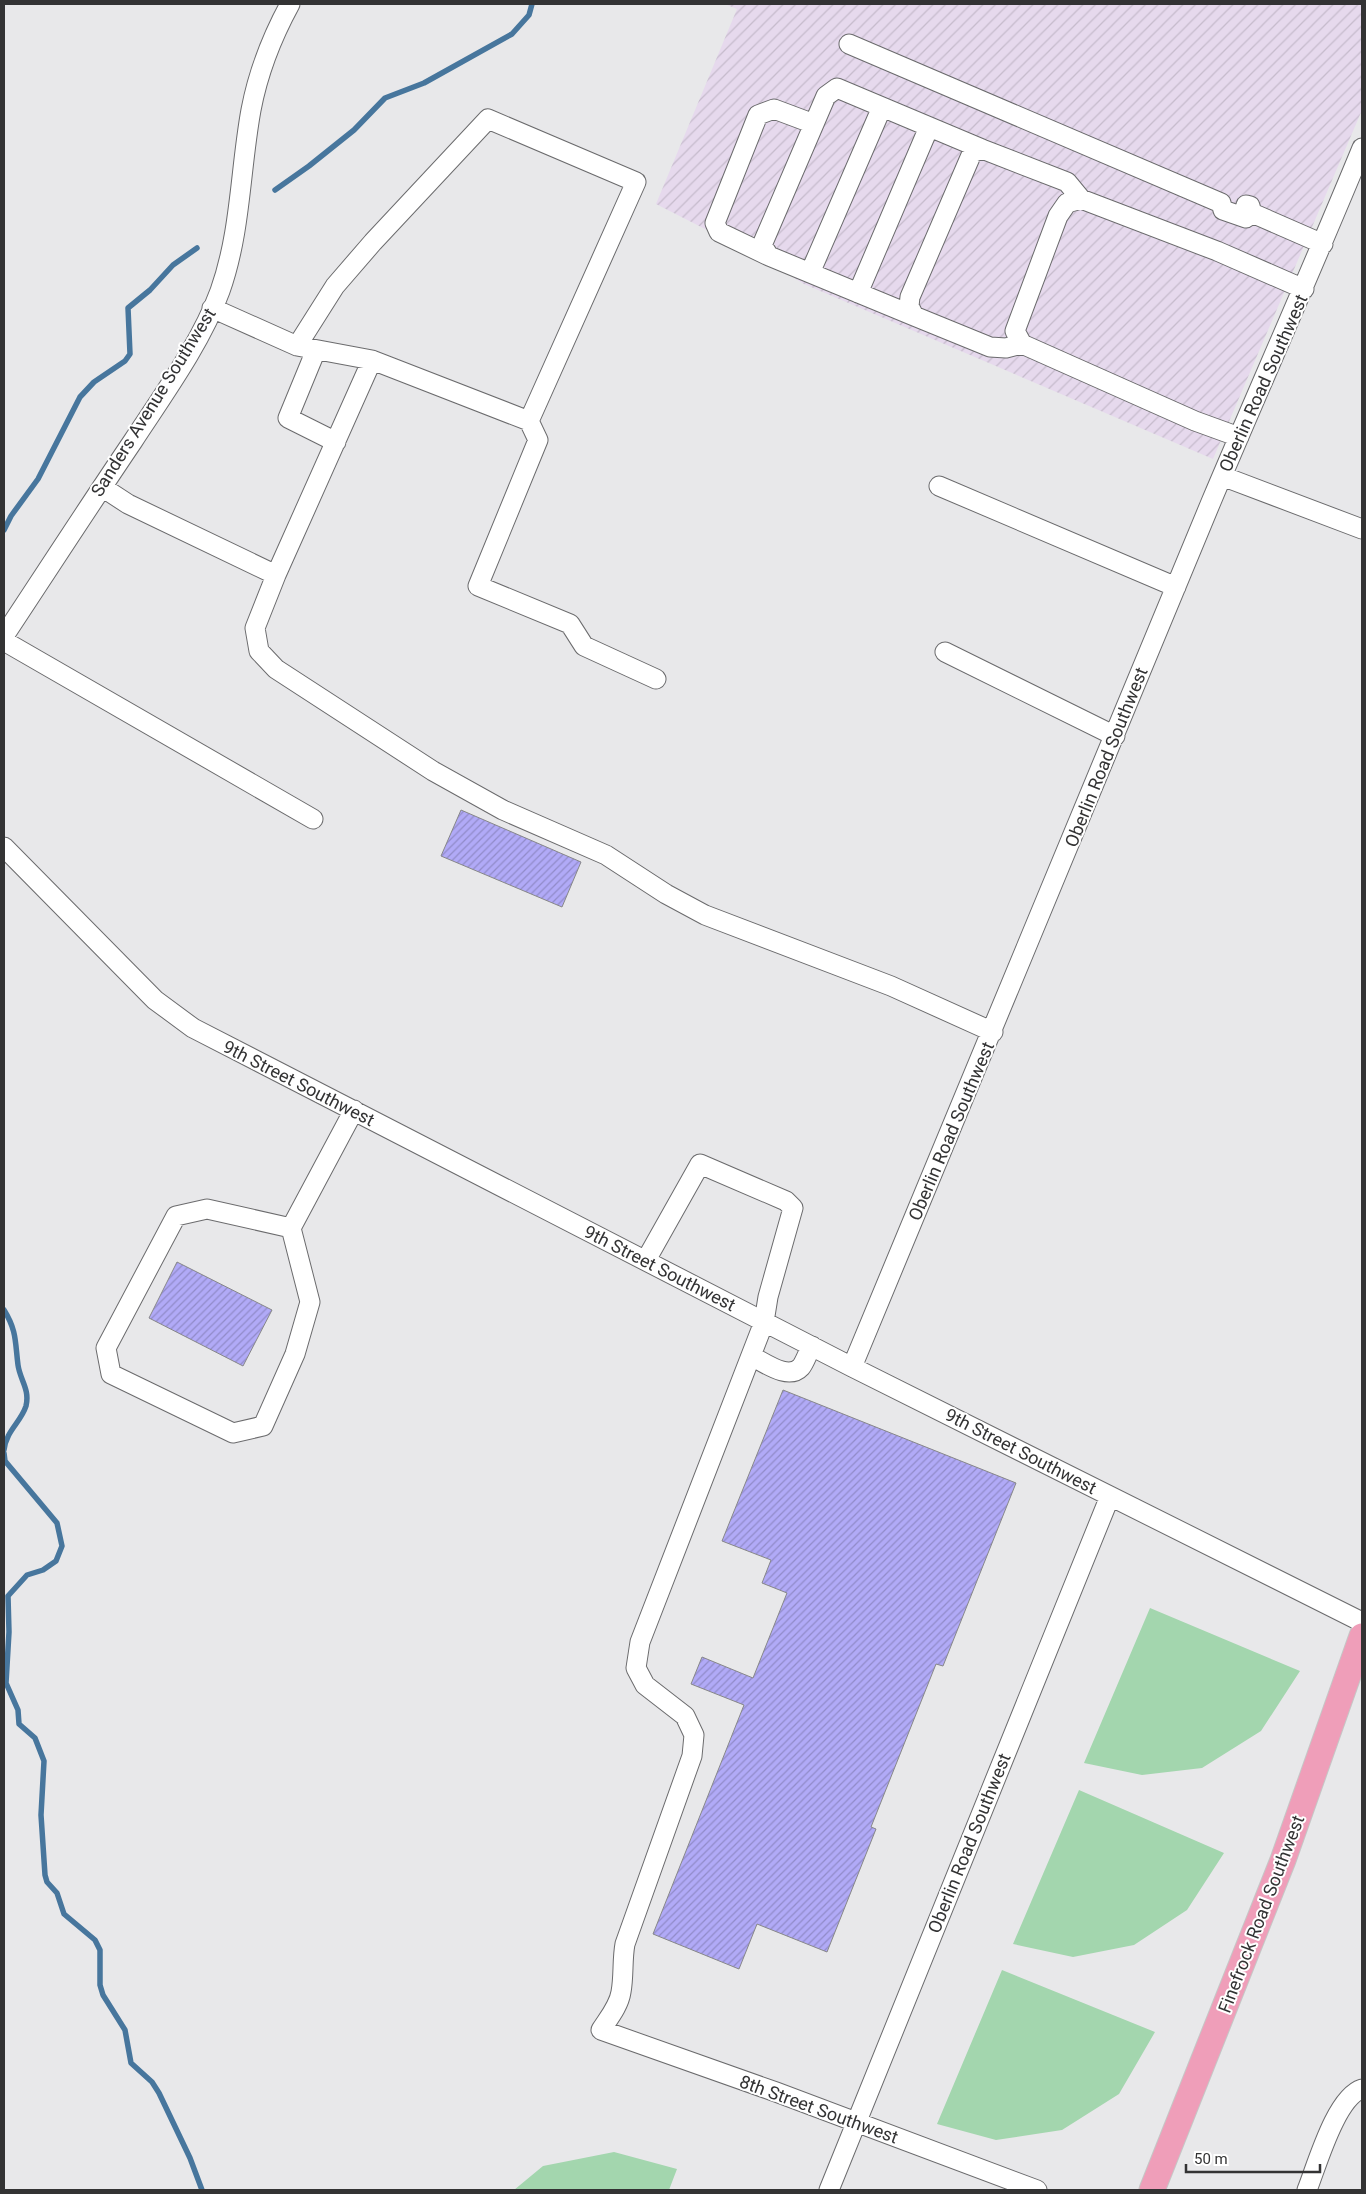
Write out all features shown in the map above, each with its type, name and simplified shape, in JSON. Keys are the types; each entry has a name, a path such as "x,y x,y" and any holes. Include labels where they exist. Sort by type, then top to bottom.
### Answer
{"main road":[{"name":"Finefrock Road Southwest","path":"1152,2190 1283,1860 1362,1636"}],"street":[{"name":"Sanders Avenue Southwest","path":"4,636 158,402 195,341 212,308 228,267 234,241 245,148 258,83 270,45 290,4"},
{"path":"849,44 1221,203 1227,198 1250,206 1252,213 1323,244"},
{"path":"769,256 762,245 826,96 837,88 1066,182 1081,200 1217,251 1304,289"},
{"path":"810,273 882,107"},
{"path":"814,124 774,109 758,115 714,223 719,232 769,256 990,347 1006,348 1022,344 1195,420 1239,437"},
{"path":"297,346 335,286 373,242 488,119 636,182 528,421"},
{"path":"858,293 929,127"},
{"name":"Oberlin Road Southwest","path":"852,1367 993,1032 1222,476 1304,289 1362,148"},
{"path":"914,316 910,306 910,297 972,153 982,149"},
{"path":"1022,344 1015,331 1058,216 1067,203 1081,200"},
{"path":"212,308 297,346 372,360 528,421 538,440 478,586 570,624 584,646 656,679"},
{"path":"316,350 288,418 336,442"},
{"path":"372,360 276,575 255,628 259,651 276,669 433,771 503,810 606,855 666,894 705,915 890,986 993,1032"},
{"path":"1222,476 1362,529"},
{"path":"939,486 1176,588"},
{"path":"102,487 128,504 276,575"},
{"path":"4,642 313,819"},
{"path":"945,652 1115,736"},
{"name":"9th Street Southwest","path":"4,847 127,972 174,1016 193,1028 852,1367 1362,1622"},
{"path":"291,1228 206,1210 176,1216 106,1348 111,1374 233,1432 263,1426 294,1354 310,1302 291,1228 354,1110"},
{"path":"646,1260 700,1164 786,1201 794,1208 768,1297 764,1322 751,1356 783,1372 791,1373 801,1367 812,1346"},
{"name":"8th Street Southwest","path":"751,1356 640,1642 636,1668 645,1685 686,1716 694,1735 692,1756 625,1944 622,1959 621,1993 616,2007 601,2030 1037,2190"},
{"name":"Oberlin Road Southwest","path":"828,2190 1110,1496"},
{"path":"1307,2190 1338,2114 1350,2096 1362,2089"}],"shaded area":[{"path":"725,4 1362,4 1362,110 1213,459 804,284 762,258 656,204 737,9"}],"green space":[{"path":"1150,1608 1300,1671 1261,1731 1202,1768 1142,1775 1084,1763"},
{"path":"1079,1790 1224,1853 1187,1910 1134,1945 1073,1957 1013,1944"},
{"path":"1002,1970 1155,2032 1119,2094 1062,2130 996,2140 937,2124"},
{"path":"614,2152 677,2169 669,2190 514,2190 543,2166"}],"building":[{"path":"461,810 581,862 562,907 441,856"},
{"path":"177,1262 272,1310 243,1366 149,1318"},
{"path":"783,1390 1016,1483 943,1666 936,1664 871,1827 876,1829 827,1952 757,1924 739,1969 653,1934 744,1705 691,1684 702,1657 753,1678 787,1593 762,1583 771,1560 722,1541"}],"waterway":[{"path":"275,190 354,130 385,98 424,83 512,34 529,15 532,4"},
{"path":"4,530 11,516 38,479 80,397 94,382 125,361 130,354 128,308 150,290 173,265 197,248"},
{"path":"4,1310 13,1331 19,1370 27,1395 24,1412 8,1437 4,1450"},
{"path":"4,1453 5,1461 57,1523 62,1546 56,1561 43,1570 27,1575 8,1596 9,1632 6,1683 18,1710 19,1724 35,1738 44,1761 41,1815 45,1875 47,1882 57,1893 64,1914 95,1940 100,1950 100,1985 103,1995 125,2030 131,2063 152,2082 159,2093 190,2158 202,2190"}]}
